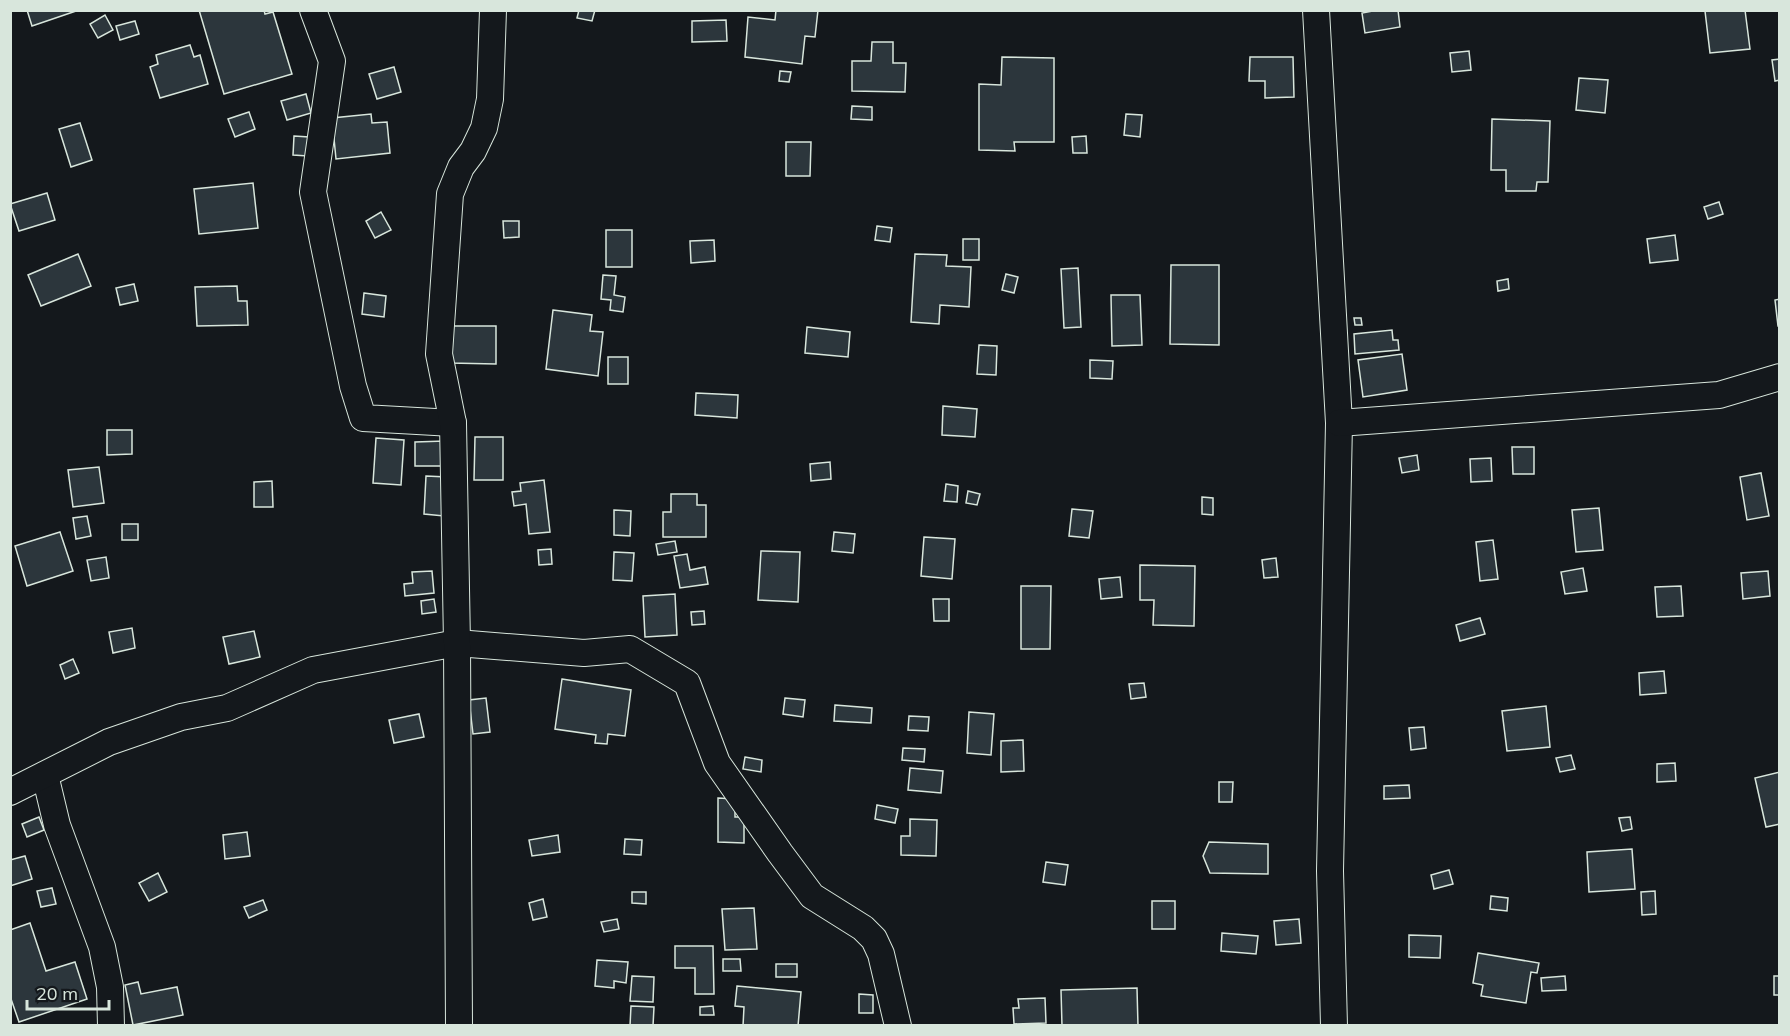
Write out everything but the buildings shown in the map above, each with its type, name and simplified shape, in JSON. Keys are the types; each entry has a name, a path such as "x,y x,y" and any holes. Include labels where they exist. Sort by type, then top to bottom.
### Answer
{"street":[{"path":"313,10 332,61 313,192 352,386 363,418 453,423"},
{"path":"459,1026 458,643 453,423 440,354 450,194 461,167 473,151 484,128 490,99 493,10"},
{"path":"1316,10 1339,423 1330,871 1334,1026"},
{"path":"1339,423 1719,395 1779,377"},
{"path":"10,792 109,742 181,717 227,708 313,670 458,643 584,653 630,649 687,683 717,762 780,853 812,896 863,928 874,939 881,954 898,1026"},
{"path":"45,775 57,825 102,947 110,987 111,1026"}]}
